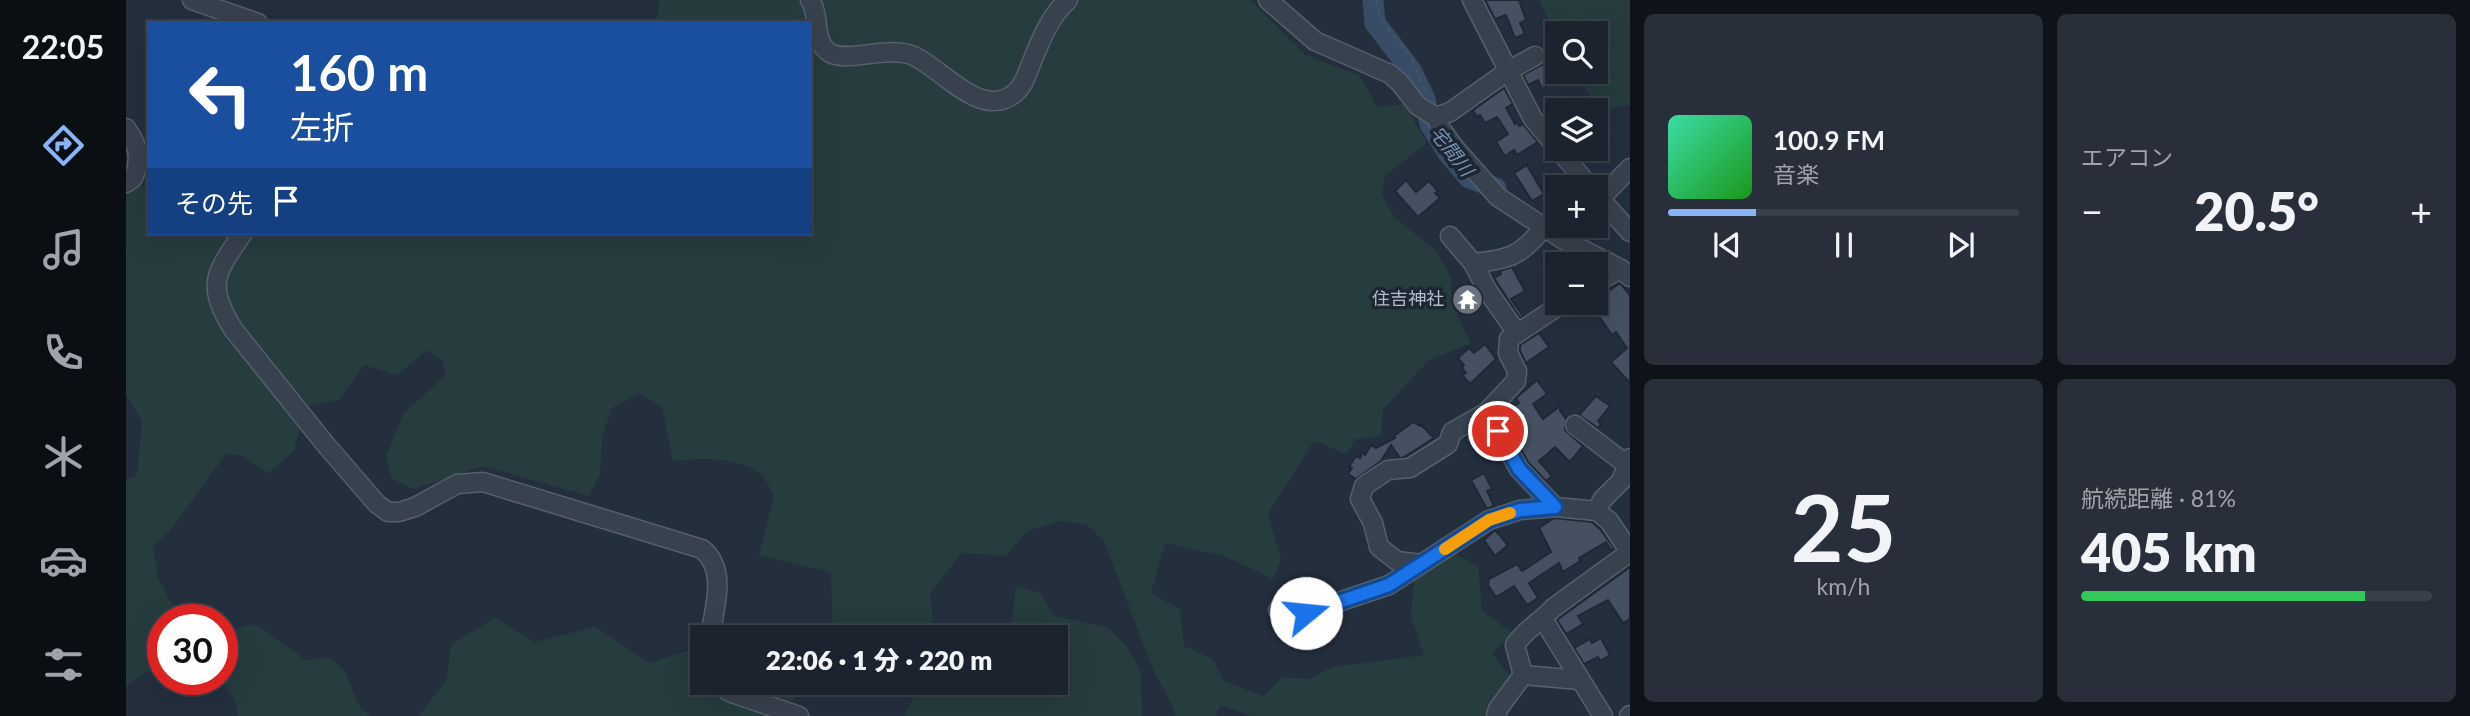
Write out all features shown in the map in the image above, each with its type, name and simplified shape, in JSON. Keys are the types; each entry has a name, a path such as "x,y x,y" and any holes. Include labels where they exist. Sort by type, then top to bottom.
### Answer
{"street":[{"path":"192,0 252,21"},
{"path":"810,0 818,20 817,34 821,45 830,52 840,55 898,51 944,75 963,92 978,99 990,100 1002,100 1016,92 1044,34 1068,0"},
{"path":"1268,0 1315,41 1390,74 1418,106 1434,116 1454,147 1498,197 1543,228 1531,244 1517,255 1473,263"},
{"path":"1472,0 1533,119 1580,175"},
{"path":"1434,116 1450,112 1508,71 1535,56"},
{"path":"126,128 137,148 139,159 133,178 126,183"},
{"path":"1608,184 1630,168"},
{"path":"1608,207 1630,232"},
{"path":"242,235 216,276 221,309 233,328 326,445 377,504 388,512 399,512 415,507 457,484 483,482 702,549 710,555 718,577 712,625"},
{"path":"1450,236 1473,263 1487,290 1517,333"},
{"path":"1570,238 1625,273"},
{"path":"1608,278 1625,273"},
{"path":"1421,564 1397,561 1379,547 1373,523 1360,499 1364,486 1388,470 1410,467 1448,444 1452,432 1487,412 1516,381 1517,371 1508,353 1509,339 1545,315"},
{"path":"1487,412 1519,469 1555,507"},
{"path":"1575,425 1628,461 1621,481 1602,500 1597,511"},
{"path":"1278,610 1306,613 1389,585 1489,520 1520,510 1555,507 1597,511 1609,521 1630,552 1553,608 1544,619 1523,632 1515,645 1523,675"},
{"path":"1544,619 1603,716"},
{"path":"1523,675 1580,680"},
{"path":"1496,716 1498,709 1523,675"},
{"path":"738,695 799,716"}],"path":[{"path":"1376,0 1380,18 1419,71 1434,116"}],"green space":[{"path":"660,0 1250,0 1305,55 1359,75 1377,107 1404,104 1427,143 1385,176 1382,195 1394,217 1436,251 1451,277 1451,303 1471,343 1429,360 1383,409 1381,436 1355,439 1347,454 1314,441 1268,514 1281,559 1273,579 1224,556 1165,543 1151,593 1180,609 1184,646 1212,659 1224,681 1264,696 1283,677 1309,679 1333,667 1424,655 1411,616 1414,579 1453,553 1478,565 1482,611 1513,633 1492,653 1513,680 1489,708 1486,716 1252,716 1221,705 1216,713 1218,716 1176,716 1153,669 1104,541 1086,524 1060,521 1027,531 1006,556 962,553 930,593 935,625 833,625 831,572 759,555 774,495 763,476 745,465 721,460 673,461 662,407 639,393 612,408 602,437 600,474 589,496 483,466 414,489 391,478 386,457 403,414 446,375 442,360 426,350 398,375 364,365 339,400 306,406 294,450 269,473 240,455 226,454 168,533 153,547 158,579 172,604 147,604 147,672 126,686 126,480 137,475 142,421 126,394 126,188 142,186 147,189 147,235 812,235 812,21 656,21"},
{"path":"1539,0 1630,0 1630,106 1622,105 1608,111 1608,98 1591,98 1583,84 1608,84 1608,21 1549,21"},
{"path":"1016,586 1041,593 1053,615 1108,628 1128,648 1141,672 1142,716 904,716 914,695 1068,695 1068,625 1007,625 1012,621"},
{"path":"495,618 535,642 595,627 650,663 690,650 690,695 796,695 793,700 767,712 767,716 419,716 447,679 451,644"},
{"path":"255,624 306,660 331,657 346,673 359,706 370,716 238,716 231,695 238,695 238,629"}],"building":[{"path":"1485,0 1519,0 1526,20 1520,23 1525,34 1515,38 1506,15 1495,19"},
{"path":"1543,64 1545,84 1552,84 1542,89 1538,80 1528,85 1523,75"},
{"path":"1504,88 1513,104 1506,108 1515,124 1523,124 1538,142 1517,155 1514,150 1505,156 1496,142 1508,134 1497,117 1485,123 1473,110"},
{"path":"1527,165 1544,194 1532,201 1514,173"},
{"path":"1406,180 1416,192 1429,181 1438,191 1435,193 1440,198 1418,217 1395,191"},
{"path":"1512,267 1525,291 1511,299 1523,316 1520,318 1494,278 1501,274 1500,271"},
{"path":"1620,283 1630,295 1630,383 1611,362 1627,348 1616,332 1612,335 1598,315 1608,315 1608,292"},
{"path":"1539,333 1549,347 1526,363 1520,345"},
{"path":"1485,344 1496,359 1470,384 1462,375 1466,373 1458,358 1469,348 1474,353"},
{"path":"1537,380 1547,394 1533,404 1543,419 1560,406 1566,419 1565,430 1583,446 1570,462 1555,447 1539,461 1552,476 1546,481 1528,462 1501,414 1519,403 1516,398"},
{"path":"1596,396 1610,406 1598,421 1601,424 1598,428 1579,415"},
{"path":"1413,422 1421,425 1434,438 1400,458 1391,445 1381,461 1356,479 1348,474 1356,456 1360,458 1362,453 1365,455 1371,445 1376,448 1395,438 1394,436"},
{"path":"1483,428 1492,445 1485,450 1477,438 1468,443 1465,438"},
{"path":"1484,473 1492,489 1487,491 1494,506 1487,509 1471,480"},
{"path":"1554,518 1592,522 1614,548 1611,550 1606,542 1579,558 1580,561 1563,572 1559,563 1529,583 1538,598 1527,605 1514,586 1496,597 1488,585 1489,579 1517,564 1522,571 1551,552 1539,528"},
{"path":"1495,530 1508,545 1495,556 1484,540"},
{"path":"1630,567 1630,619 1623,623 1608,600 1578,616 1583,624 1566,634 1557,620"},
{"path":"1601,638 1610,655 1600,661 1598,657 1584,664 1574,648 1590,639 1592,643"}],"waterway":[{"name":"宅間川","path":"1373,0 1375,23 1411,70 1425,99 1430,124 1448,153 1469,178 1496,188"}],"slow traffic":[{"path":"1445,549 1489,520 1510,513"}],"place":[{"name":"住吉神社","path":"1467,299"}],"route":[{"path":"1306,613 1389,585 1489,520 1520,510 1555,507 1519,469 1498,431"}]}
